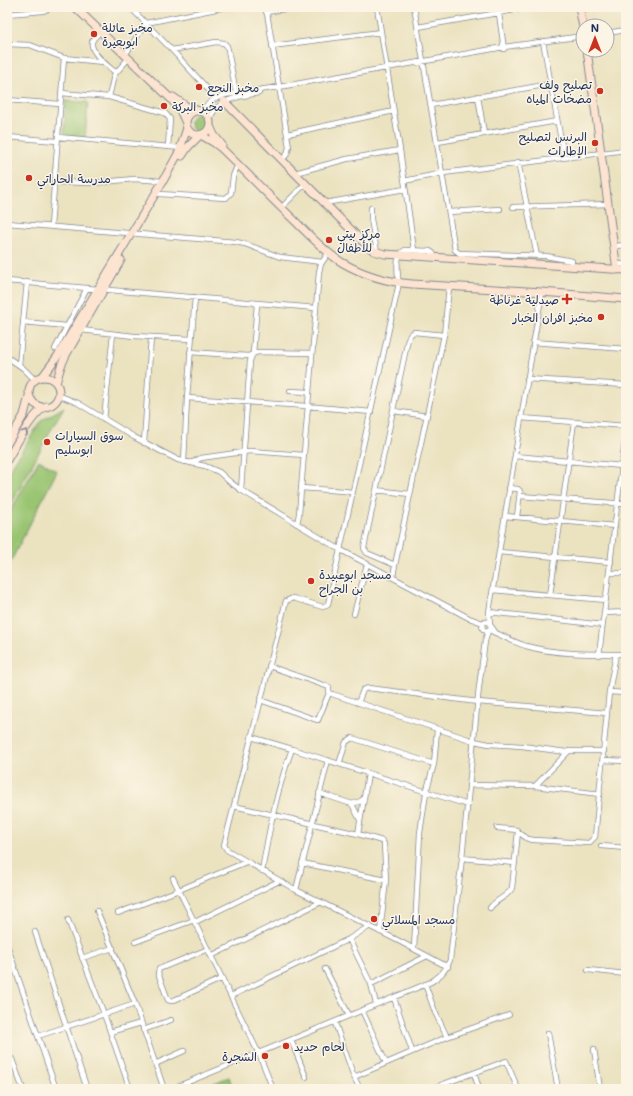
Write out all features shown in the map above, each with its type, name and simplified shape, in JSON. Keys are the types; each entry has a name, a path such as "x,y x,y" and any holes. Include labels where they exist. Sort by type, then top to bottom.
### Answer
{"street":[{"path":"39,7 43,12"},
{"path":"7,14 43,12 53,7"},
{"path":"74,7 177,101 190,108 207,114 210,118"},
{"path":"81,7 174,103 193,134 200,135 217,145 301,227 342,262 370,275 399,283 626,299"},
{"path":"130,7 216,98"},
{"path":"146,23 226,7"},
{"path":"282,160 288,152 287,134 266,10 297,7"},
{"path":"377,7 400,150 414,250"},
{"path":"414,7 438,142 454,248 457,252 551,257 572,261"},
{"path":"498,7 504,48"},
{"path":"418,27 532,7"},
{"path":"581,18 579,8 593,7"},
{"path":"109,98 115,72 128,56 146,23"},
{"path":"615,33 626,31"},
{"path":"100,32 94,39 92,45 94,51 103,62 115,72"},
{"path":"272,46 381,32"},
{"path":"7,444 22,419 29,396 29,388 57,357 101,289 163,182 181,148 187,125 187,118 190,114 200,111 216,98 236,94 279,88 504,48 575,38"},
{"path":"172,50 220,42 224,43 228,50 236,94"},
{"path":"543,42 564,157"},
{"path":"7,44 34,46 64,58 103,62"},
{"path":"50,226 64,58"},
{"path":"588,58 617,267"},
{"path":"431,105 550,84"},
{"path":"279,88 224,101 217,107 210,118 210,126 220,143 348,265"},
{"path":"61,93 109,98 165,113 170,119 168,146"},
{"path":"478,96 484,134"},
{"path":"7,100 60,104"},
{"path":"224,101 363,242 377,252 400,255 551,265 617,267 626,270"},
{"path":"287,134 394,111"},
{"path":"438,142 557,120"},
{"path":"134,233 185,151 200,135 206,133 210,126"},
{"path":"7,137 181,148"},
{"path":"295,173 347,159 400,150"},
{"path":"404,181 443,173 518,162 626,150"},
{"path":"518,162 537,256"},
{"path":"159,194 226,198 230,194 233,176 238,164"},
{"path":"54,182 93,183 134,179 163,182"},
{"path":"284,205 305,184"},
{"path":"325,203 405,189"},
{"path":"514,207 609,204"},
{"path":"371,208 371,219 377,252"},
{"path":"449,212 500,209"},
{"path":"7,223 236,242 280,257 322,262"},
{"path":"615,246 626,245"},
{"path":"435,257 430,251 414,250 404,250 400,255 397,268 399,283 339,549 328,605 323,607 294,598 287,600 224,843 225,848 279,881 414,948 448,967"},
{"path":"297,524 319,272 322,262 329,252"},
{"path":"551,257 551,265"},
{"path":"617,267 626,264"},
{"path":"7,281 195,297 256,304 316,308"},
{"path":"19,365 27,282"},
{"path":"392,578 444,335 449,287"},
{"path":"55,349 87,288"},
{"path":"7,460 33,419 46,406 54,402 58,395 56,383 63,361 101,289"},
{"path":"171,1089 335,1023 349,1015 394,998 425,984 442,974 448,967 468,805 486,627 542,292"},
{"path":"184,462 190,352 195,297"},
{"path":"241,490 250,361 253,353 256,304"},
{"path":"23,322 67,326"},
{"path":"80,330 113,334 191,339"},
{"path":"395,565 367,553 364,550 376,490 409,336 418,332 444,335"},
{"path":"104,419 113,334"},
{"path":"144,443 151,337"},
{"path":"533,342 626,349"},
{"path":"190,352 248,356 258,352 312,353"},
{"path":"7,357 38,378 48,378 56,383"},
{"path":"528,379 626,385"},
{"path":"290,391 308,392"},
{"path":"58,395 73,401 144,443 184,462 205,466 220,472 241,490 339,549 497,634 541,650 599,655 626,654"},
{"path":"29,396 34,403 46,406"},
{"path":"187,398 371,412"},
{"path":"394,411 427,416"},
{"path":"521,418 626,426"},
{"path":"550,595 574,422"},
{"path":"599,655 622,466 625,458 626,432"},
{"path":"191,463 198,459 244,451 304,454"},
{"path":"515,456 622,466"},
{"path":"301,488 352,492"},
{"path":"509,488 519,489 520,492 517,517"},
{"path":"376,490 410,494"},
{"path":"520,496 626,504"},
{"path":"505,516 615,526"},
{"path":"499,552 611,562"},
{"path":"354,614 367,564"},
{"path":"609,573 626,573"},
{"path":"493,590 606,600"},
{"path":"489,612 603,625"},
{"path":"605,613 626,612"},
{"path":"497,828 517,830 528,839 589,843 595,837 609,692 616,654"},
{"path":"260,700 318,720 329,693 329,688 326,686 269,666"},
{"path":"358,703 363,690 368,688 478,702 607,713"},
{"path":"609,692 626,693"},
{"path":"329,693 474,741 566,752 573,750 604,751"},
{"path":"414,948 420,833 426,793 434,764 437,730"},
{"path":"251,737 468,805"},
{"path":"339,764 346,742 352,738 434,764"},
{"path":"262,871 272,815 286,762 292,749"},
{"path":"535,786 566,752"},
{"path":"296,890 328,760"},
{"path":"603,760 626,760"},
{"path":"358,834 368,774"},
{"path":"470,785 535,786 600,794"},
{"path":"319,793 352,804 361,801 364,798"},
{"path":"352,804 360,820"},
{"path":"234,806 312,823 382,841 384,844 386,880 380,932"},
{"path":"490,908 497,899 510,891 518,832"},
{"path":"601,846 626,848"},
{"path":"462,858 515,863"},
{"path":"118,913 179,890 246,862"},
{"path":"302,863 386,880"},
{"path":"173,878 223,978 259,1054 273,1089"},
{"path":"135,942 194,921 279,881"},
{"path":"211,956 321,902"},
{"path":"97,910 135,1004 164,1089"},
{"path":"68,920 104,1014 130,1089"},
{"path":"231,996 349,939 370,926"},
{"path":"35,932 87,1089"},
{"path":"349,939 371,984 376,1004"},
{"path":"7,945 56,1089"},
{"path":"82,958 113,948"},
{"path":"208,949 159,969 158,975 168,1000 172,1001 223,978"},
{"path":"371,984 427,956"},
{"path":"325,969 349,1015"},
{"path":"588,970 626,974"},
{"path":"425,984 435,1012 447,1037"},
{"path":"394,998 412,1051"},
{"path":"38,1036 135,1004"},
{"path":"362,1010 386,1063"},
{"path":"354,1076 447,1037 509,1015"},
{"path":"143,1030 171,1020"},
{"path":"110,1032 141,1023"},
{"path":"335,1023 360,1089"},
{"path":"548,1032 558,1089"},
{"path":"291,1040 306,1077"},
{"path":"594,1049 600,1089"},
{"path":"155,1064 184,1052"},
{"path":"7,1057 12,1059 14,1062 23,1089"},
{"path":"430,1089 438,1088 506,1061 518,1089"},
{"path":"474,1073 479,1089"}],"green space":[{"path":"66,101 88,102 85,138 64,136"},
{"path":"199,114 205,117 208,123 205,129 199,132 193,129 190,123 193,117"},
{"path":"64,407 7,512 7,474 41,421"},
{"path":"39,460 57,471 7,569 7,517"},
{"path":"229,1077 233,1089 199,1089"}],"place":[{"name":"مخبز عائلة ابوبعيرة","path":"94,34"},
{"name":"مخبز النجع","path":"199,87"},
{"name":"تصليح ولف مضخات المياه","path":"600,91"},
{"name":"مخبز البركة","path":"164,106"},
{"name":"البرنس لتصليح الإطارات","path":"595,143"},
{"name":"مدرسة الحاراتي","path":"29,178"},
{"name":"مركز بيتي للأطفال","path":"329,240"},
{"name":"صيدلية غرناطة","path":"567,299"},
{"name":"مخبز افران الخبار","path":"601,317"},
{"name":"سوق السيارات ابوسليم","path":"47,442"},
{"name":"مسجد ابوعبيدة بن الجراح","path":"311,581"},
{"name":"مسجد المسلاتي","path":"374,919"},
{"name":"لحام حديد","path":"286,1046"},
{"name":"الشجرة","path":"265,1056"}]}
